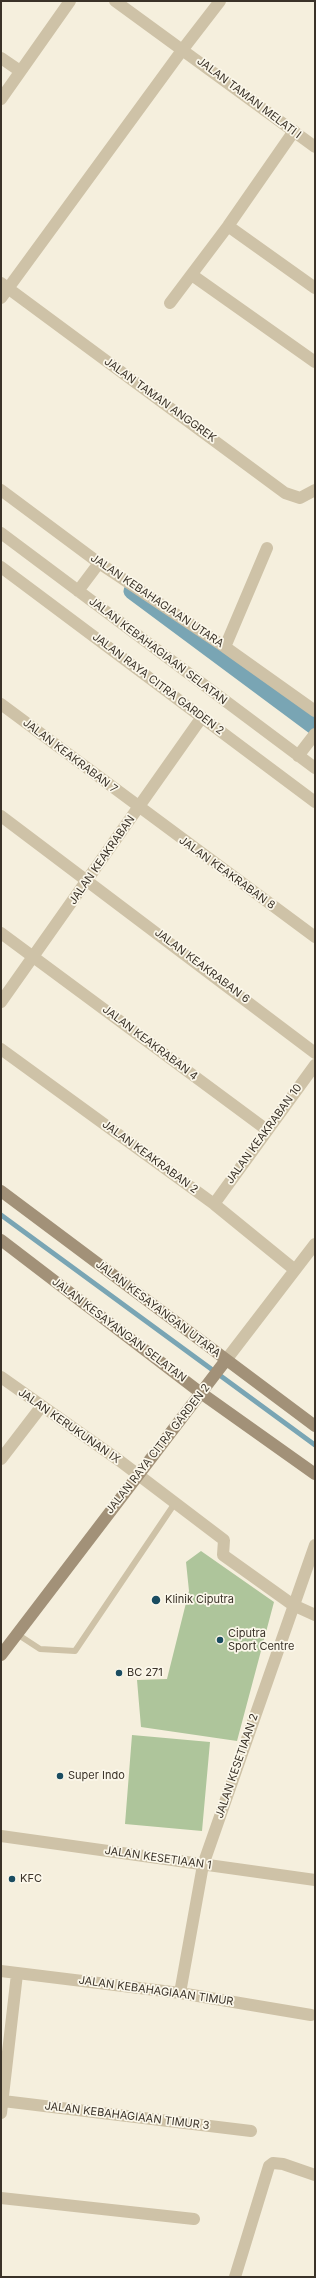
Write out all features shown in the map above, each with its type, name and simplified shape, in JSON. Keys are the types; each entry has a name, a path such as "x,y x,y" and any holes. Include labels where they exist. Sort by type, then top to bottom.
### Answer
{"street":[{"path":"1,99 70,1"},
{"path":"115,1 183,49"},
{"name":"JALAN TAMAN ANGGREK","path":"220,1 4,290 285,493 300,498 315,490"},
{"name":"JALAN TAMAN MELATI I","path":"183,49 315,147"},
{"path":"1,58 20,72"},
{"path":"170,303 228,226 294,131"},
{"path":"228,226 315,288"},
{"path":"192,274 315,362"},
{"name":"JALAN KEBAHAGIAAN UTARA","path":"1,490 99,564 225,647 315,711"},
{"name":"JALAN KEBAHAGIAAN SELATAN","path":"1,533 80,588 315,768"},
{"path":"225,647 267,548"},
{"path":"80,588 99,564"},
{"name":"JALAN RAYA CITRA GARDEN 2","path":"1,567 315,802"},
{"name":"JALAN KEAKRABAN 7","path":"1,704 138,808"},
{"name":"JALAN KEAKRABAN","path":"1,1002 88,881 202,717"},
{"path":"298,756 315,734"},
{"name":"JALAN KEAKRABAN 8","path":"138,808 315,937"},
{"name":"JALAN KEAKRABAN 6","path":"1,816 315,1053"},
{"name":"JALAN KEAKRABAN 4","path":"1,933 267,1130"},
{"name":"JALAN KEAKRABAN 2","path":"1,1049 214,1204 295,1270"},
{"name":"JALAN KEAKRABAN 10","path":"214,1204 315,1065"},
{"name":"JALAN KESAYANGAN UTARA","path":"1,1191 225,1362 315,1426"},
{"name":"JALAN KESAYANGAN SELATAN","path":"1,1240 202,1392 315,1474"},
{"name":"JALAN RAYA CITRA GARDEN 2","path":"1,1655 315,1244"},
{"name":"JALAN KERUKUNAN IX","path":"1,1377 120,1461 137,1476 224,1540 223,1555 293,1605"},
{"path":"1,1459 41,1406"},
{"name":"JALAN KESETIAAN 2","path":"180,1993 203,1865 315,1545"},
{"path":"293,1605 315,1615"},
{"name":"JALAN KESETIAAN 1","path":"1,1836 315,1880"},
{"name":"JALAN KEBAHAGIAAN TIMUR","path":"1,1971 180,1993 311,2015"},
{"path":"1,2113 17,1974"},
{"name":"JALAN KEBAHAGIAAN TIMUR 3","path":"2,2101 251,2131"},
{"path":"239,2276 269,2166 273,2163 283,2164 315,2175"},
{"path":"1,2198 194,2220"}],"lane":[{"path":"17,1634 40,1649 75,1651 175,1503"}],"green space":[{"name":"Ciputra Sport Centre","path":"201,1551 274,1602 237,1741 141,1727 137,1680 167,1679 189,1591 186,1562"},
{"path":"132,1735 210,1742 202,1831 125,1824"}],"waterway":[{"path":"132,591 315,727"},
{"path":"1,1215 315,1445"}],"place":[{"name":"Klinik Ciputra","path":"156,1600"},
{"name":"Ciputra Sport Centre","path":"220,1640"},
{"name":"BC 271","path":"119,1673"},
{"name":"Super Indo","path":"60,1776"},
{"name":"KFC","path":"12,1879"}]}
